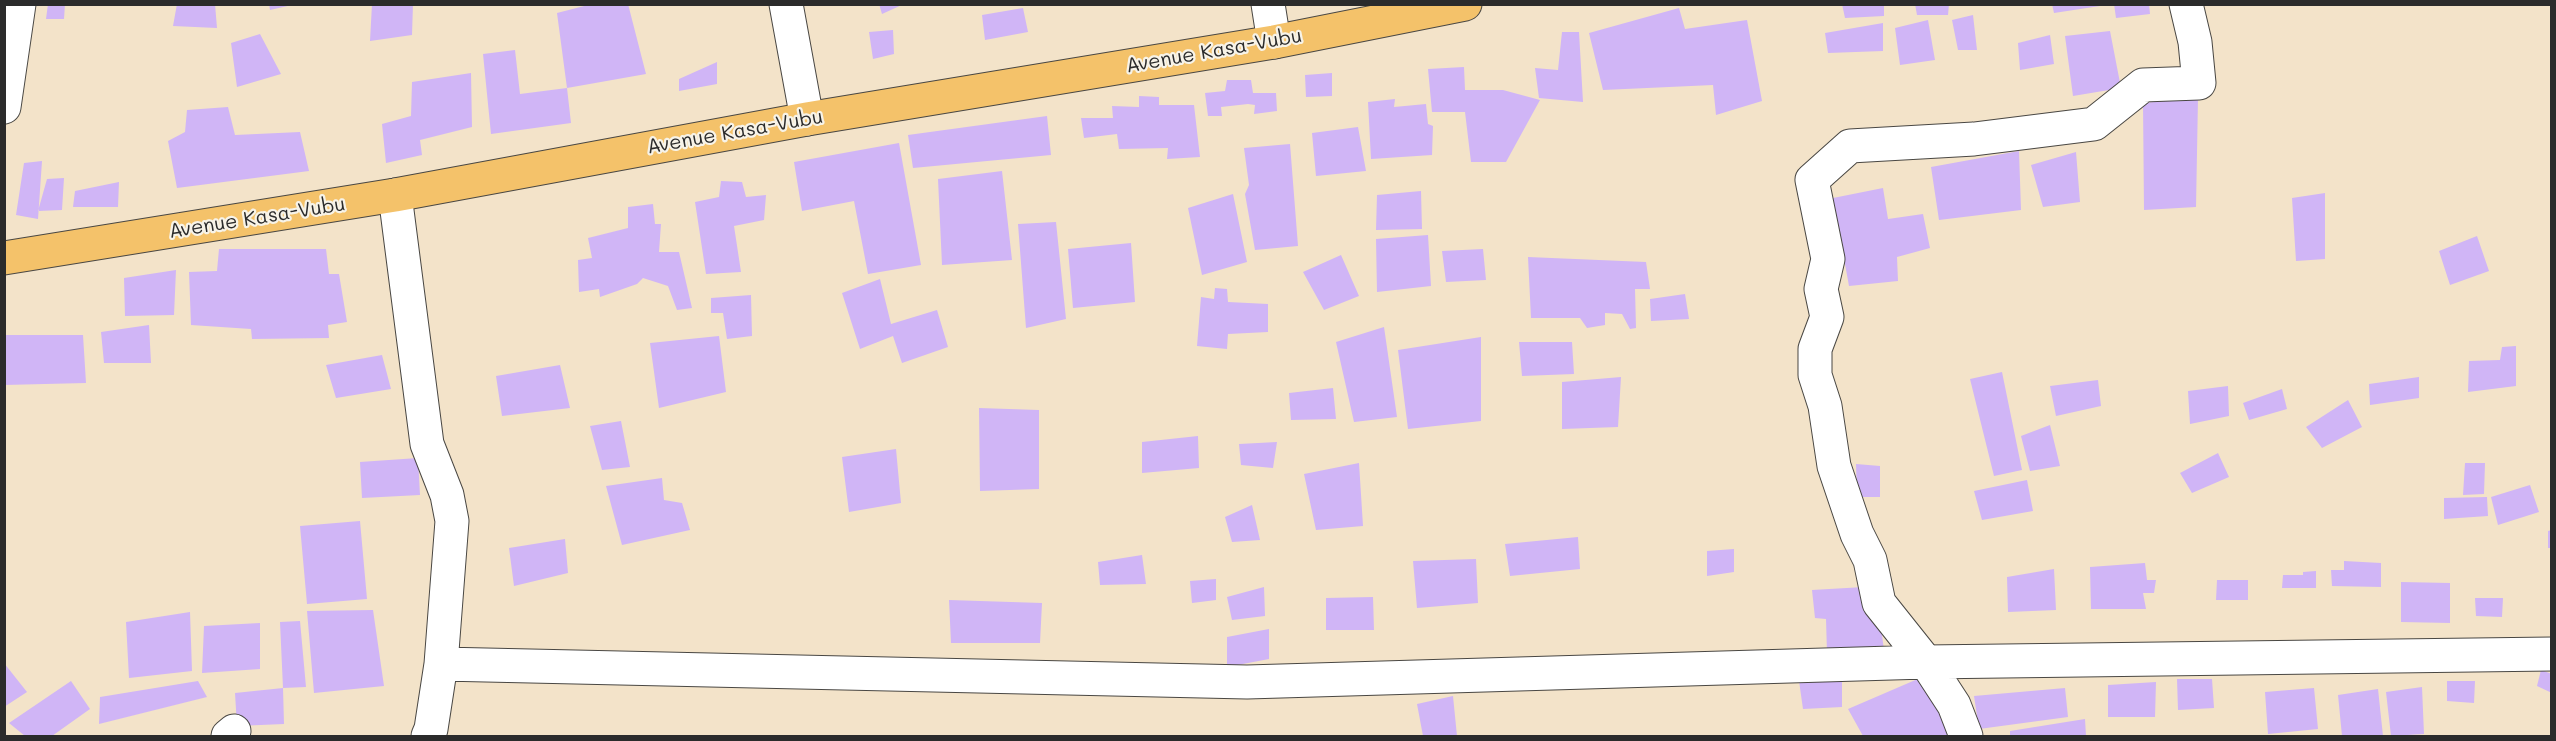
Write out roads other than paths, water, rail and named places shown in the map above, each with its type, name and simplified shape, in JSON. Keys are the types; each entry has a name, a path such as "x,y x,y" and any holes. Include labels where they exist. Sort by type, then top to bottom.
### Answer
{"highway":[{"name":"Avenue Kasa-Vubu","path":"4,258 395,195 807,119 1274,42 1465,4"}],"street":[{"path":"4,107 19,4"},
{"path":"786,4 807,119"},
{"path":"1268,4 1274,42"},
{"path":"1966,736 1954,705 1926,662 1879,603 1870,560 1857,534 1834,466 1824,406 1815,375 1815,349 1827,317 1821,289 1828,259 1812,180 1850,146 1974,139 2094,124 2143,85 2199,83 2195,42 2186,4"},
{"path":"395,195 427,444 447,495 452,521 441,664 432,729 428,736"},
{"path":"441,664 1247,682 1926,662 2552,654"}]}
